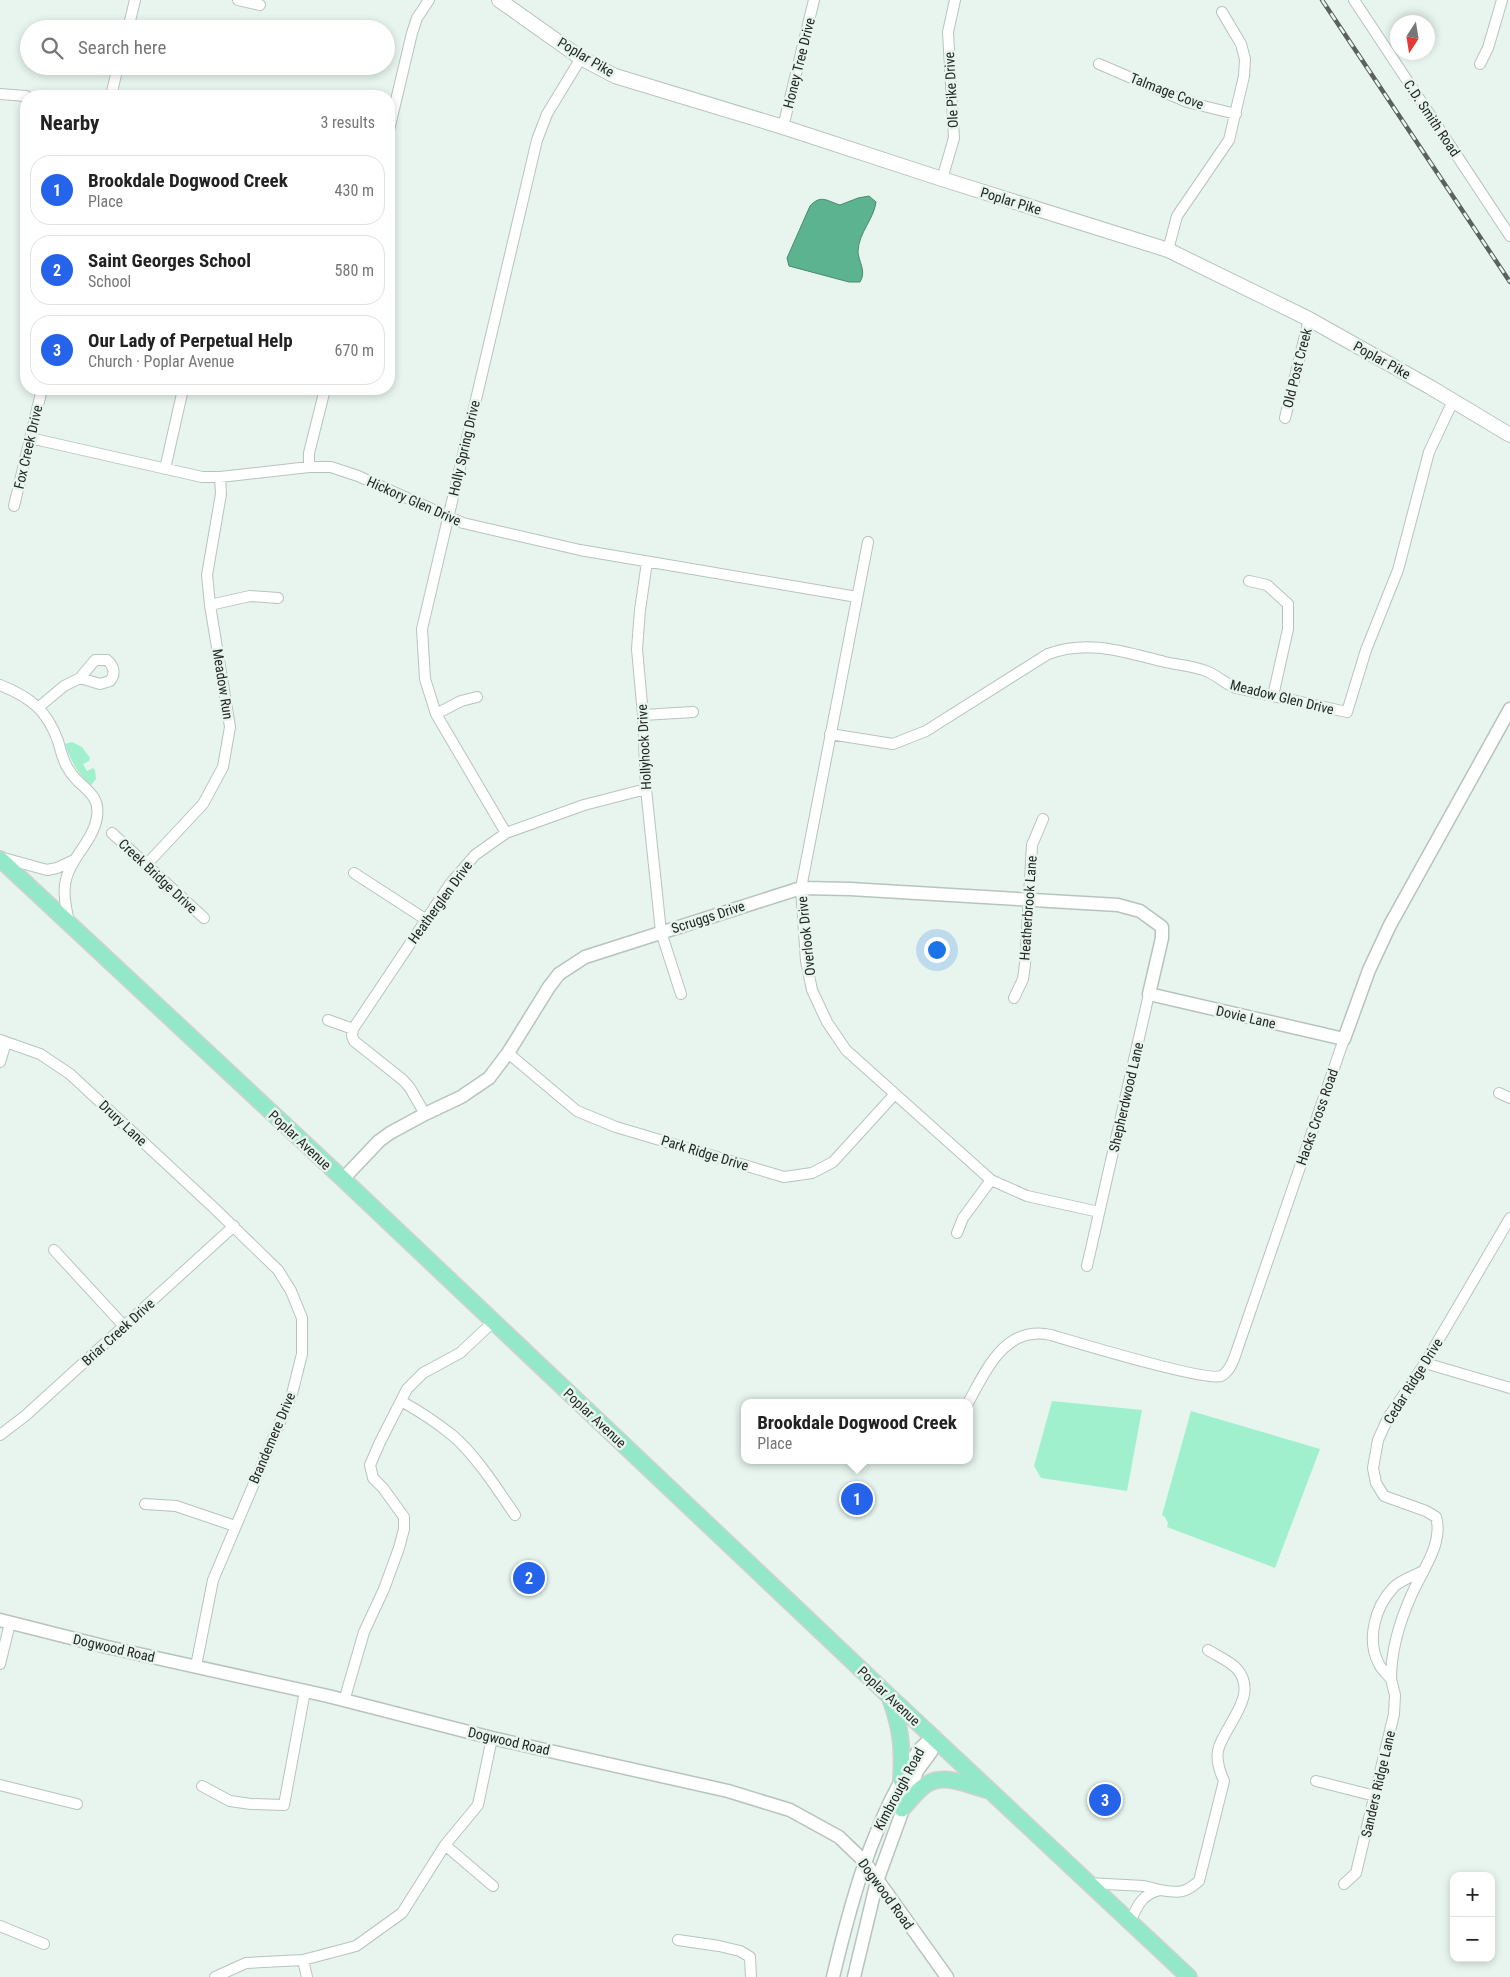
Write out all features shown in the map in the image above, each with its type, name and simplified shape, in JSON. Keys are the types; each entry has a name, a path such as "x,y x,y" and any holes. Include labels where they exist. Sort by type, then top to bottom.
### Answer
{"main road":[{"name":"Poplar Pike","path":"499,0 581,58 615,76 783,127 1168,250 1309,319 1510,435"},
{"name":"Poplar Avenue","path":"0,858 1189,1977"},
{"path":"889,1696 897,1718 902,1741 901,1780"},
{"path":"902,1809 931,1782 946,1780 990,1791"}],"street":[{"path":"130,20 135,0"},
{"path":"238,0 260,5"},
{"path":"395,105 412,33 417,18 429,0"},
{"name":"Honey Tree Drive","path":"783,127 814,0"},
{"name":"Ole Pike Drive","path":"942,179 954,138 948,32 955,0"},
{"name":"C.D. Smith Road","path":"1354,0 1510,236"},
{"path":"1480,64 1488,48 1502,0"},
{"path":"1168,250 1177,216 1229,140 1236,114 1244,76 1245,59 1241,44 1222,12"},
{"name":"Holly Spring Drive","path":"506,833 436,714 425,679 422,629 537,140 547,114 581,58"},
{"name":"Talmage Cove","path":"1099,64 1187,102 1236,114"},
{"path":"112,90 116,75"},
{"path":"0,94 20,96"},
{"name":"Old Post Creek","path":"1284,418 1309,319"},
{"name":"Fox Creek Drive","path":"14,506 41,395"},
{"path":"165,469 182,395"},
{"path":"308,467 324,395"},
{"name":"Meadow Glen Drive","path":"830,734 893,744 926,731 1048,654 1065,648 1082,646 1122,651 1206,671 1230,686 1344,713 1349,710 1366,650 1398,570 1429,452 1453,401"},
{"name":"Hickory Glen Drive","path":"30,438 202,477 220,477 308,467 331,467 430,507 463,523 561,546 857,597"},
{"name":"Meadow Run","path":"146,865 203,804 223,767 230,727 210,605 207,575 221,494 220,477"},
{"name":"Overlook Drive","path":"868,542 801,888 806,961 815,998 846,1050 990,1180 1027,1196 1099,1212"},
{"name":"Hollyhock Drive","path":"647,562 637,649 643,715 646,789 661,932 681,994"},
{"path":"1249,581 1267,585 1288,604 1288,629 1273,696"},
{"path":"210,605 250,596 278,598"},
{"path":"39,708 64,686 80,678"},
{"path":"0,685 25,697 39,708 50,723 69,771 91,792 97,803 97,817 92,833 74,860 65,885 69,924"},
{"path":"436,714 461,701 478,697"},
{"name":"Hacks Cross Road","path":"970,1399 996,1354 1024,1335 1040,1332 1136,1359 1204,1375 1217,1377 1226,1373 1237,1350 1369,970 1390,924 1510,709"},
{"path":"643,715 693,712"},
{"name":"Heatherglen Drive","path":"353,1029 454,878 483,848 506,833 584,805 646,789"},
{"name":"Heatherbrook Lane","path":"1014,998 1023,979 1024,972 1032,844 1043,819"},
{"name":"Creek Bridge Drive","path":"112,833 204,918"},
{"path":"0,858 47,870 57,868 74,860"},
{"path":"354,873 425,919"},
{"name":"Scruggs Drive","path":"343,1179 379,1141 425,1114 461,1097 489,1078 508,1053 559,974 585,957 801,888 834,888 1118,905 1140,911 1162,928"},
{"name":"Shepherdwood Lane","path":"1087,1266 1162,938 1162,928"},
{"name":"Dovie Lane","path":"1149,994 1344,1039"},
{"path":"328,1020 353,1029 352,1036 354,1041 403,1080 410,1088 425,1114"},
{"path":"0,1062 3,1041"},
{"name":"Drury Lane","path":"3,1041 40,1054 70,1074 234,1226"},
{"name":"Park Ridge Drive","path":"508,1053 578,1111 616,1127 784,1177 812,1173 832,1162 894,1095"},
{"path":"1499,1093 1510,1098"},
{"path":"958,1233 963,1218 990,1180"},
{"name":"Cedar Ridge Drive","path":"1432,1553 1438,1525 1436,1517 1426,1511 1384,1496 1376,1483 1373,1468 1378,1440 1388,1418 1425,1363 1510,1218"},
{"name":"Briar Creek Drive","path":"0,1435 25,1416 234,1226"},
{"name":"Brandemere Drive","path":"196,1666 213,1580 292,1394 302,1354 302,1318 286,1282 278,1270 234,1226"},
{"path":"54,1250 124,1326"},
{"path":"344,1701 364,1632 384,1589 404,1529 404,1517 383,1488 373,1478 370,1465 407,1389 423,1373 460,1353 493,1322"},
{"path":"1425,1363 1510,1388"},
{"path":"401,1401 430,1418 454,1437 492,1480 515,1514"},
{"path":"145,1504 176,1506 235,1526"},
{"name":"Sanders Ridge Lane","path":"1344,1884 1356,1873 1394,1714 1395,1695 1391,1679 1391,1668 1403,1617 1432,1553"},
{"name":"Sanders Ridge Lane","path":"1391,1679 1379,1664 1373,1644 1374,1624 1380,1605 1394,1586 1423,1571"},
{"path":"0,1664 5,1621"},
{"name":"Dogwood Road","path":"5,1621 108,1647 305,1691 492,1738 728,1791 790,1810 839,1837 864,1861 876,1881 946,1977"},
{"path":"1088,1883 1144,1886 1175,1892 1188,1891 1199,1881 1224,1781 1218,1764 1219,1747 1242,1704 1244,1695 1244,1685 1238,1670 1208,1650"},
{"path":"202,1786 230,1801 284,1805 305,1691"},
{"name":"Kimbrough Road","path":"833,1977 864,1861 901,1780 923,1743 935,1737"},
{"name":"Kimbrough Road","path":"854,1977 876,1881 902,1809 918,1771 931,1752 935,1737"},
{"path":"215,1977 246,1964 303,1960 356,1946 402,1913 445,1845 478,1806 492,1738"},
{"path":"1316,1781 1375,1796"},
{"path":"0,1786 76,1804"},
{"path":"445,1845 493,1886"},
{"path":"1130,1922 1140,1902 1148,1893 1160,1890"},
{"path":"0,1926 44,1944"},
{"path":"678,1940 740,1951 750,1956 751,1977"},
{"path":"303,1960 307,1977"}],"shaded area":[{"path":"869,196 876,202 859,244 858,255 863,274 860,282 849,282 789,266 787,258 810,206 814,202 821,199 840,205"},
{"path":"72,742 82,747 90,758 89,761 83,764 87,771 93,768 95,770 96,779 91,785 78,771 70,756 65,744"},
{"path":"1052,1401 1142,1410 1127,1491 1041,1478 1034,1466"},
{"path":"1191,1411 1320,1449 1275,1568 1167,1527 1168,1523 1162,1515"}],"railway":[{"path":"1322,0 1510,282"}],"place":[{"name":"Brookdale Dogwood Creek","path":"857,1499"},
{"name":"Saint Georges School","path":"529,1578"},
{"name":"Our Lady of Perpetual Help","path":"1105,1800"}]}
